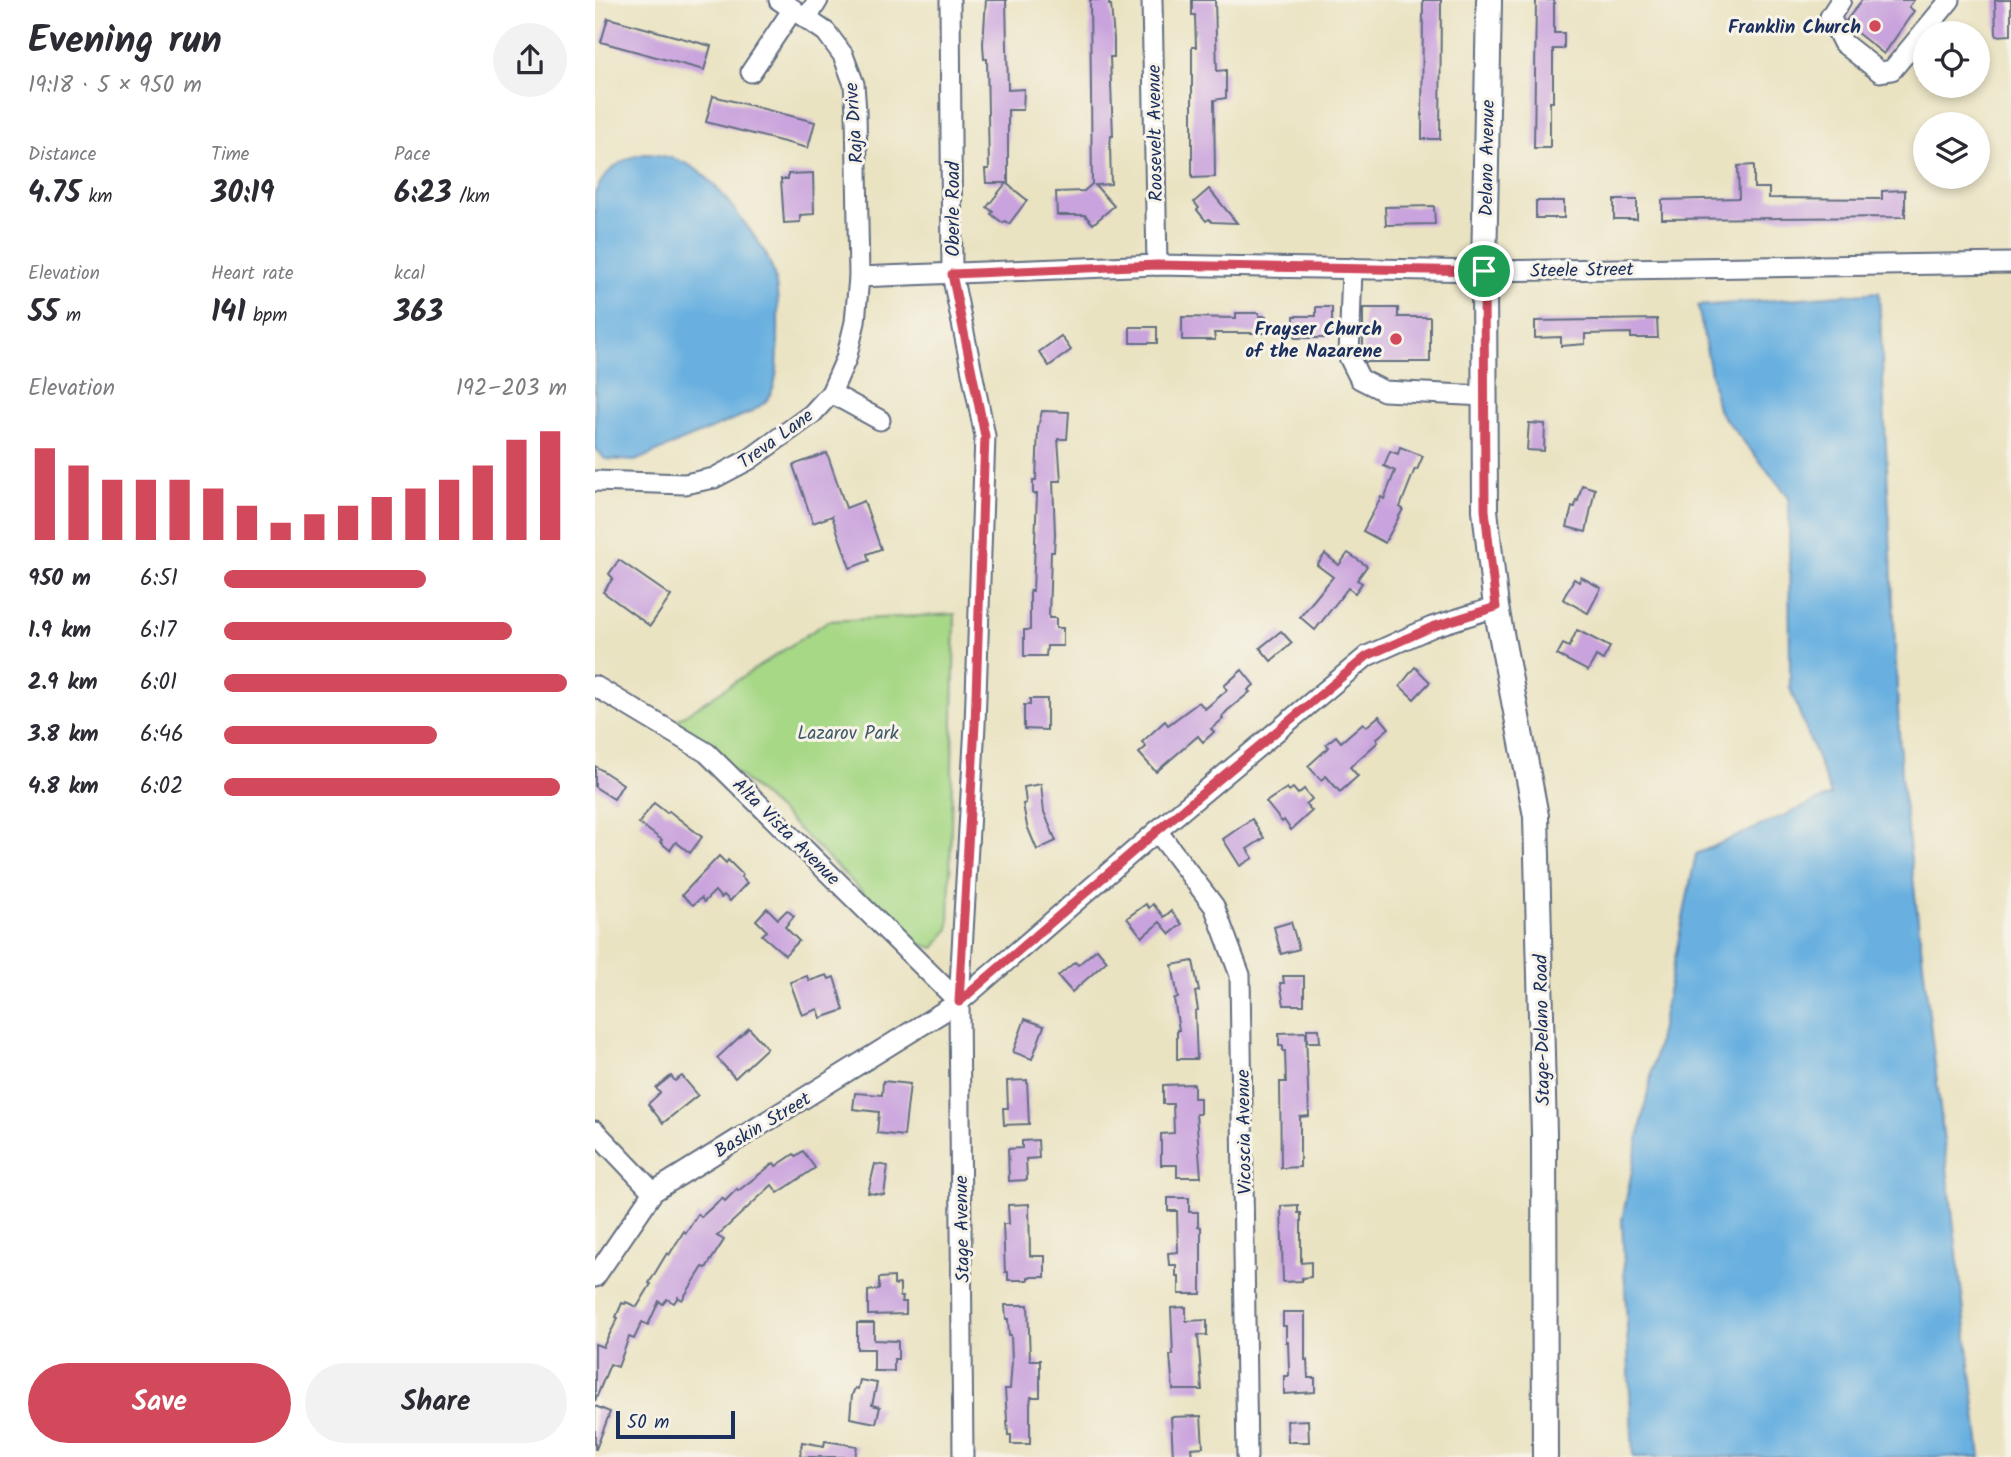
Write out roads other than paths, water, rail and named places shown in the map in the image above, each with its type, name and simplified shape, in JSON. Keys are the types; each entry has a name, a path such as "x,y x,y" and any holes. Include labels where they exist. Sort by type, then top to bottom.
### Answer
{"main road":[{"name":"Delano Avenue","path":"1489,0 1484,271 1485,510 1496,607"},
{"name":"Stage-Delano Road","path":"1496,607 1536,816 1544,1134 1545,1457"}],"street":[{"path":"751,72 793,9 818,0"},
{"name":"Oberle Road","path":"950,0 952,274 985,436 975,725 959,1002"},
{"name":"Roosevelt Avenue","path":"1152,0 1157,265"},
{"path":"1841,0 1830,16 1843,43 1880,72 1892,70 1950,0"},
{"name":"Raja Drive","path":"793,9 826,32 843,55 853,84 856,112 859,276"},
{"name":"Steele Street","path":"859,276 1157,265 1484,271 2011,263"},
{"path":"1352,268 1349,357 1360,379 1384,391 1485,396"},
{"name":"Treva Lane","path":"595,481 685,484 714,478 750,459 785,435 812,414 831,393 846,359 855,322 859,276"},
{"path":"831,393 880,420"},
{"path":"959,1002 1157,831 1367,656 1432,627 1496,607"},
{"name":"Alta Vista Avenue","path":"595,686 707,753 959,1002"},
{"name":"Vicoscia Avenue","path":"1157,831 1214,906 1240,975 1247,1457"},
{"name":"Baskin Street","path":"595,1277 653,1192 959,1002"},
{"name":"Stage Avenue","path":"959,1002 963,1457"},
{"path":"595,1131 653,1192"}],"water":[{"path":"645,154 675,159 698,171 717,188 762,247 773,270 777,290 777,371 768,399 751,412 635,461 605,459 595,448 595,193 603,178 621,162"},
{"path":"1879,292 1901,775 1981,1457 1633,1457 1622,1220 1696,854 1831,795 1790,688 1789,497 1718,410 1698,306"}],"place":[{"name":"Franklin Church","path":"1875,26"},
{"name":"Frayser Church of the Nazarene","path":"1396,339"}],"park label":[{"name":"Lazarov Park","path":"848,732"}]}
